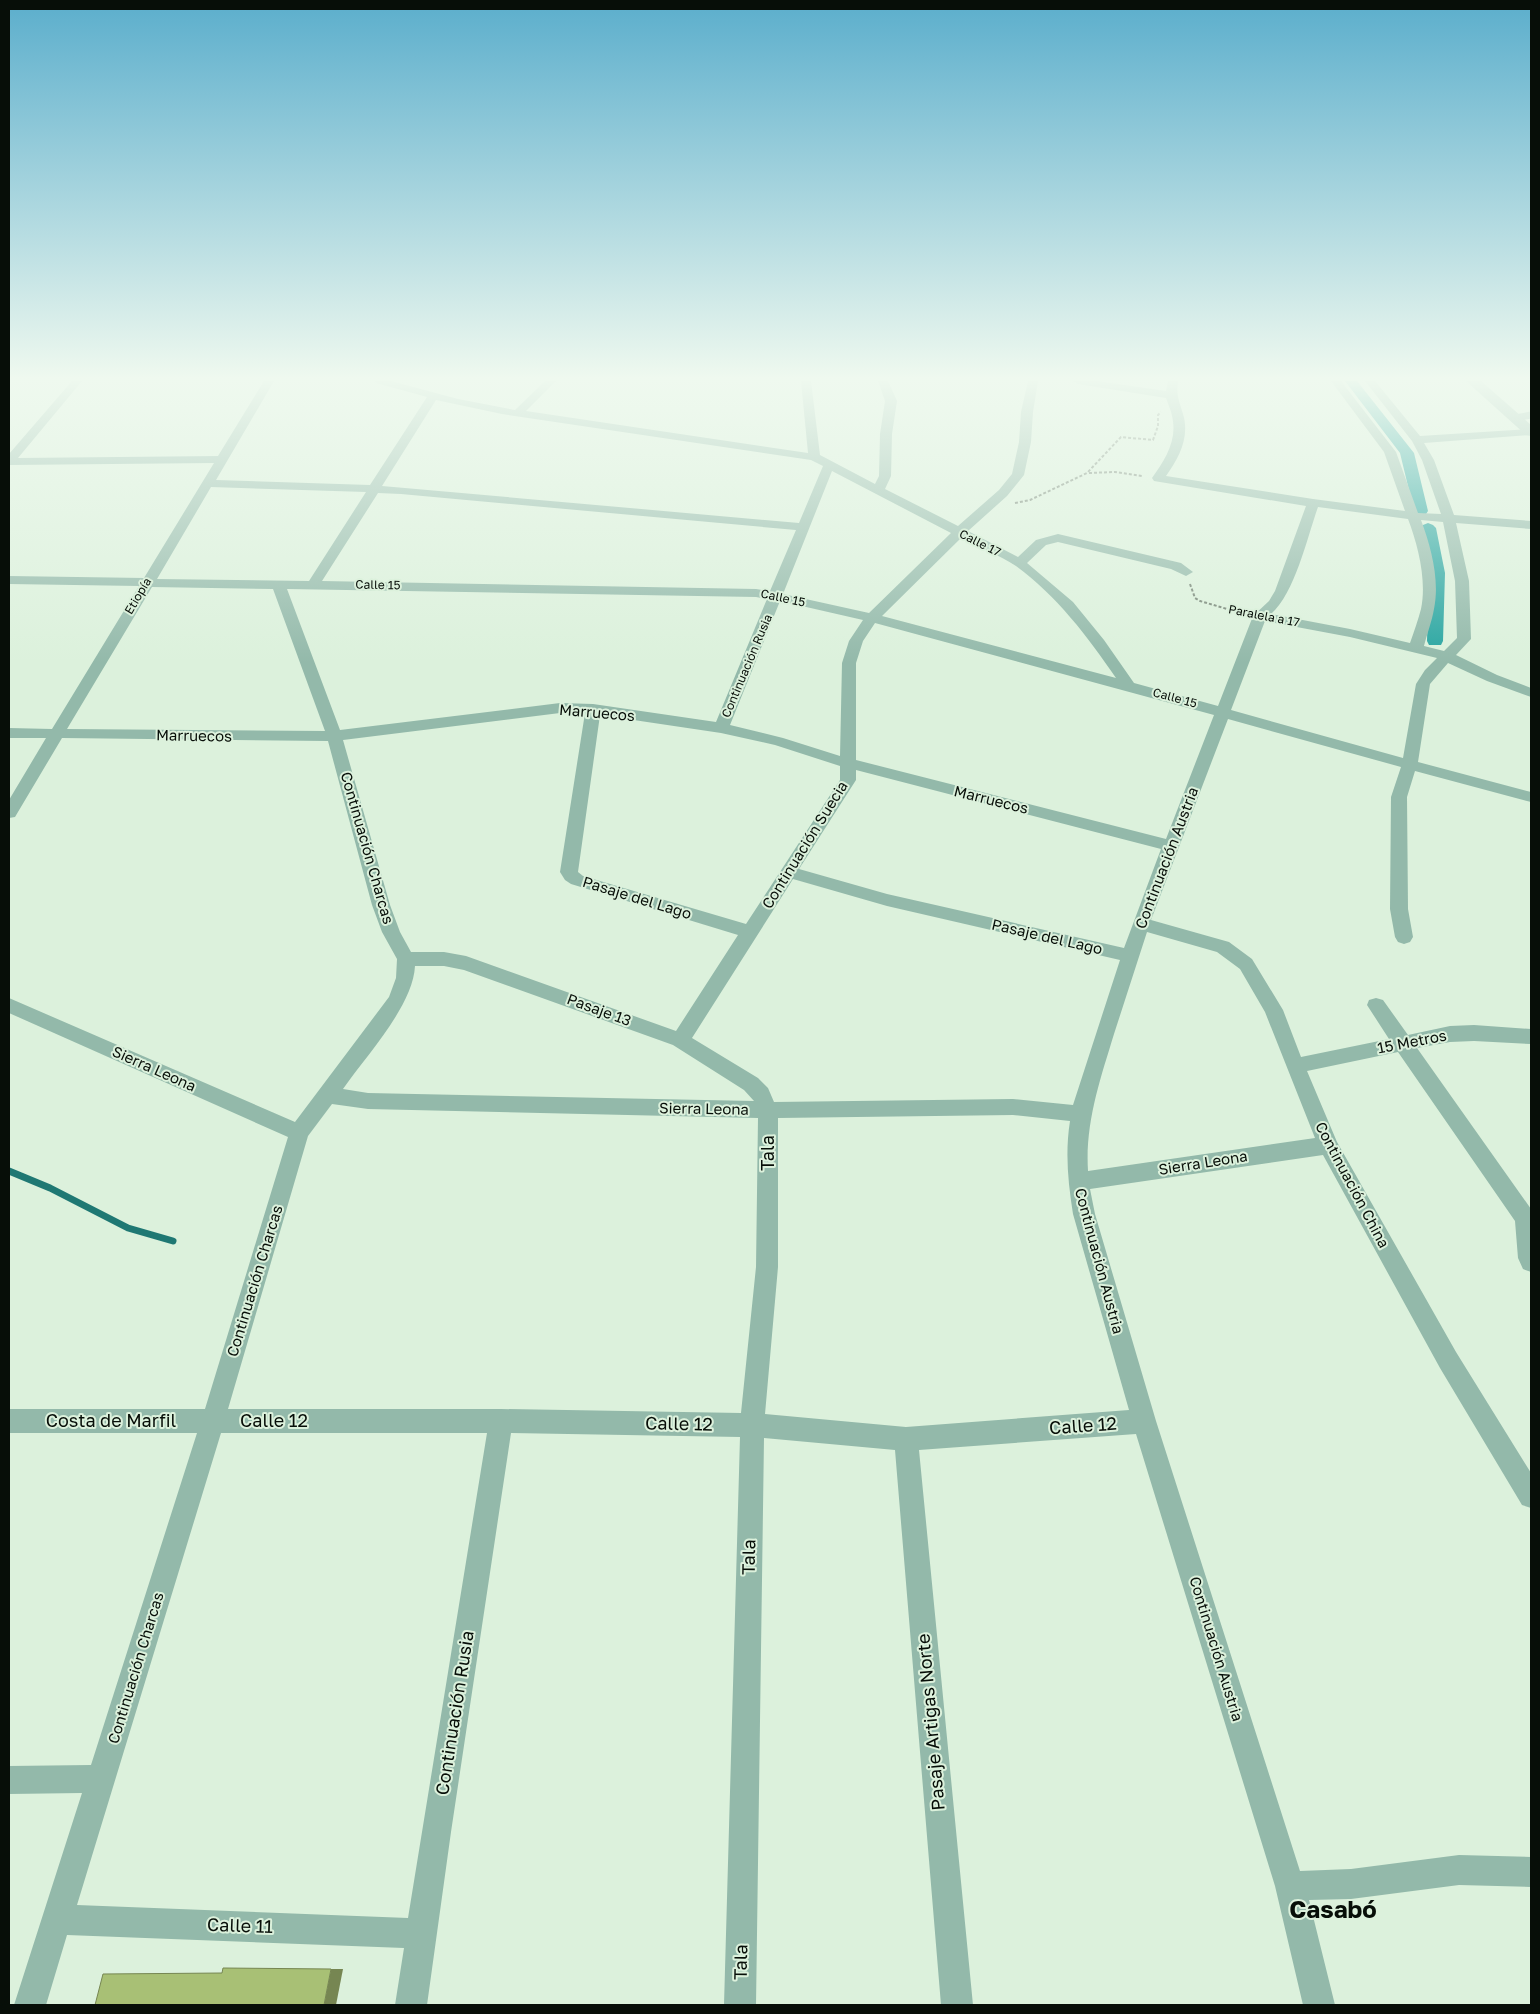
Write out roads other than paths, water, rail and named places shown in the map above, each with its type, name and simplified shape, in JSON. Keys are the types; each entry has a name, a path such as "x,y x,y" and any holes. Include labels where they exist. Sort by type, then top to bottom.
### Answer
{"street":[{"name":"Etiopía","path":"9,813 212,475"},
{"path":"314,584 382,475"},
{"name":"Continuación Rusia","path":"721,728 824,475"},
{"name":"Calle 17","path":"851,475 1020,563 1068,605 1099,643 1128,685"},
{"path":"879,489 884,475"},
{"name":"Continuación Suecia","path":"680,1040 848,780 849,664 856,641 872,619 959,532 992,503 1018,475"},
{"path":"1160,475 1158,478 1314,503 1450,520 1531,525"},
{"path":"1398,475 1424,545 1428,576 1428,607 1416,648"},
{"path":"1404,937 1399,909 1399,797 1402,781 1410,765 1423,684 1430,673 1464,639 1462,581 1450,520 1433,475"},
{"path":"207,483 374,488 802,526"},
{"name":"Continuación Austria","path":"1314,503 1282,591 1274,604 1260,616 1141,924 1081,1114 1076,1146 1078,1182 1084,1214 1144,1421 1290,1886 1319,2005"},
{"path":"1020,563 1041,541 1058,538 1176,566 1186,572"},
{"name":"Calle 15","path":"9,580 728,591 776,596 1128,685 1531,798"},
{"name":"Continuación Charcas","path":"30,2005 213,1420 299,1133 397,1000 405,978 406,960 391,932 381,905 334,736 278,584"},
{"name":"Paralela a 17","path":"1260,616 1416,648 1446,656 1492,678 1531,693"},
{"name":"Marruecos","path":"9,733 334,736 560,708 593,710 721,728 778,741 847,763 1171,846"},
{"name":"Pasaje del Lago","path":"593,710 569,872 571,876 577,880 750,932"},
{"name":"Pasaje del Lago","path":"789,872 887,900 1131,956"},
{"name":"Continuación China","path":"1141,924 1223,947 1246,964 1274,1010 1328,1145 1448,1360 1531,1496"},
{"name":"Pasaje 13","path":"406,960 444,959 466,963 680,1040 751,1084 761,1094 768,1110"},
{"name":"Sierra Leona","path":"9,1005 299,1133"},
{"path":"1376,1005 1401,1043 1528,1219 1529,1258 1531,1262"},
{"name":"15 Metros","path":"1295,1066 1442,1036 1474,1033 1531,1036"},
{"name":"Sierra Leona","path":"327,1095 368,1100 768,1110 1013,1107 1081,1114"},
{"name":"Tala","path":"740,2005 752,1425 767,1267 768,1110"},
{"name":"Sierra Leona","path":"1078,1182 1328,1145"},
{"name":"Calle 12","path":"213,1420 501,1421 752,1425 906,1439 1144,1421"},
{"name":"Costa de Marfil","path":"9,1421 213,1420"},
{"name":"Continuación Rusia","path":"411,2005 436,1832 501,1421"},
{"name":"Pasaje Artigas Norte","path":"906,1439 957,2005"},
{"path":"9,1780 102,1779"},
{"path":"1290,1886 1351,1884 1459,1870 1531,1872"},
{"name":"Calle 11","path":"58,1919 422,1934"}],"waterway":[{"path":"1412,475 1421,511"},
{"path":"1428,528 1437,573 1435,641"},
{"path":"9,1171 50,1188 128,1228 173,1241"}],"district":[{"name":"Casabó","path":"1333,1910"}]}
